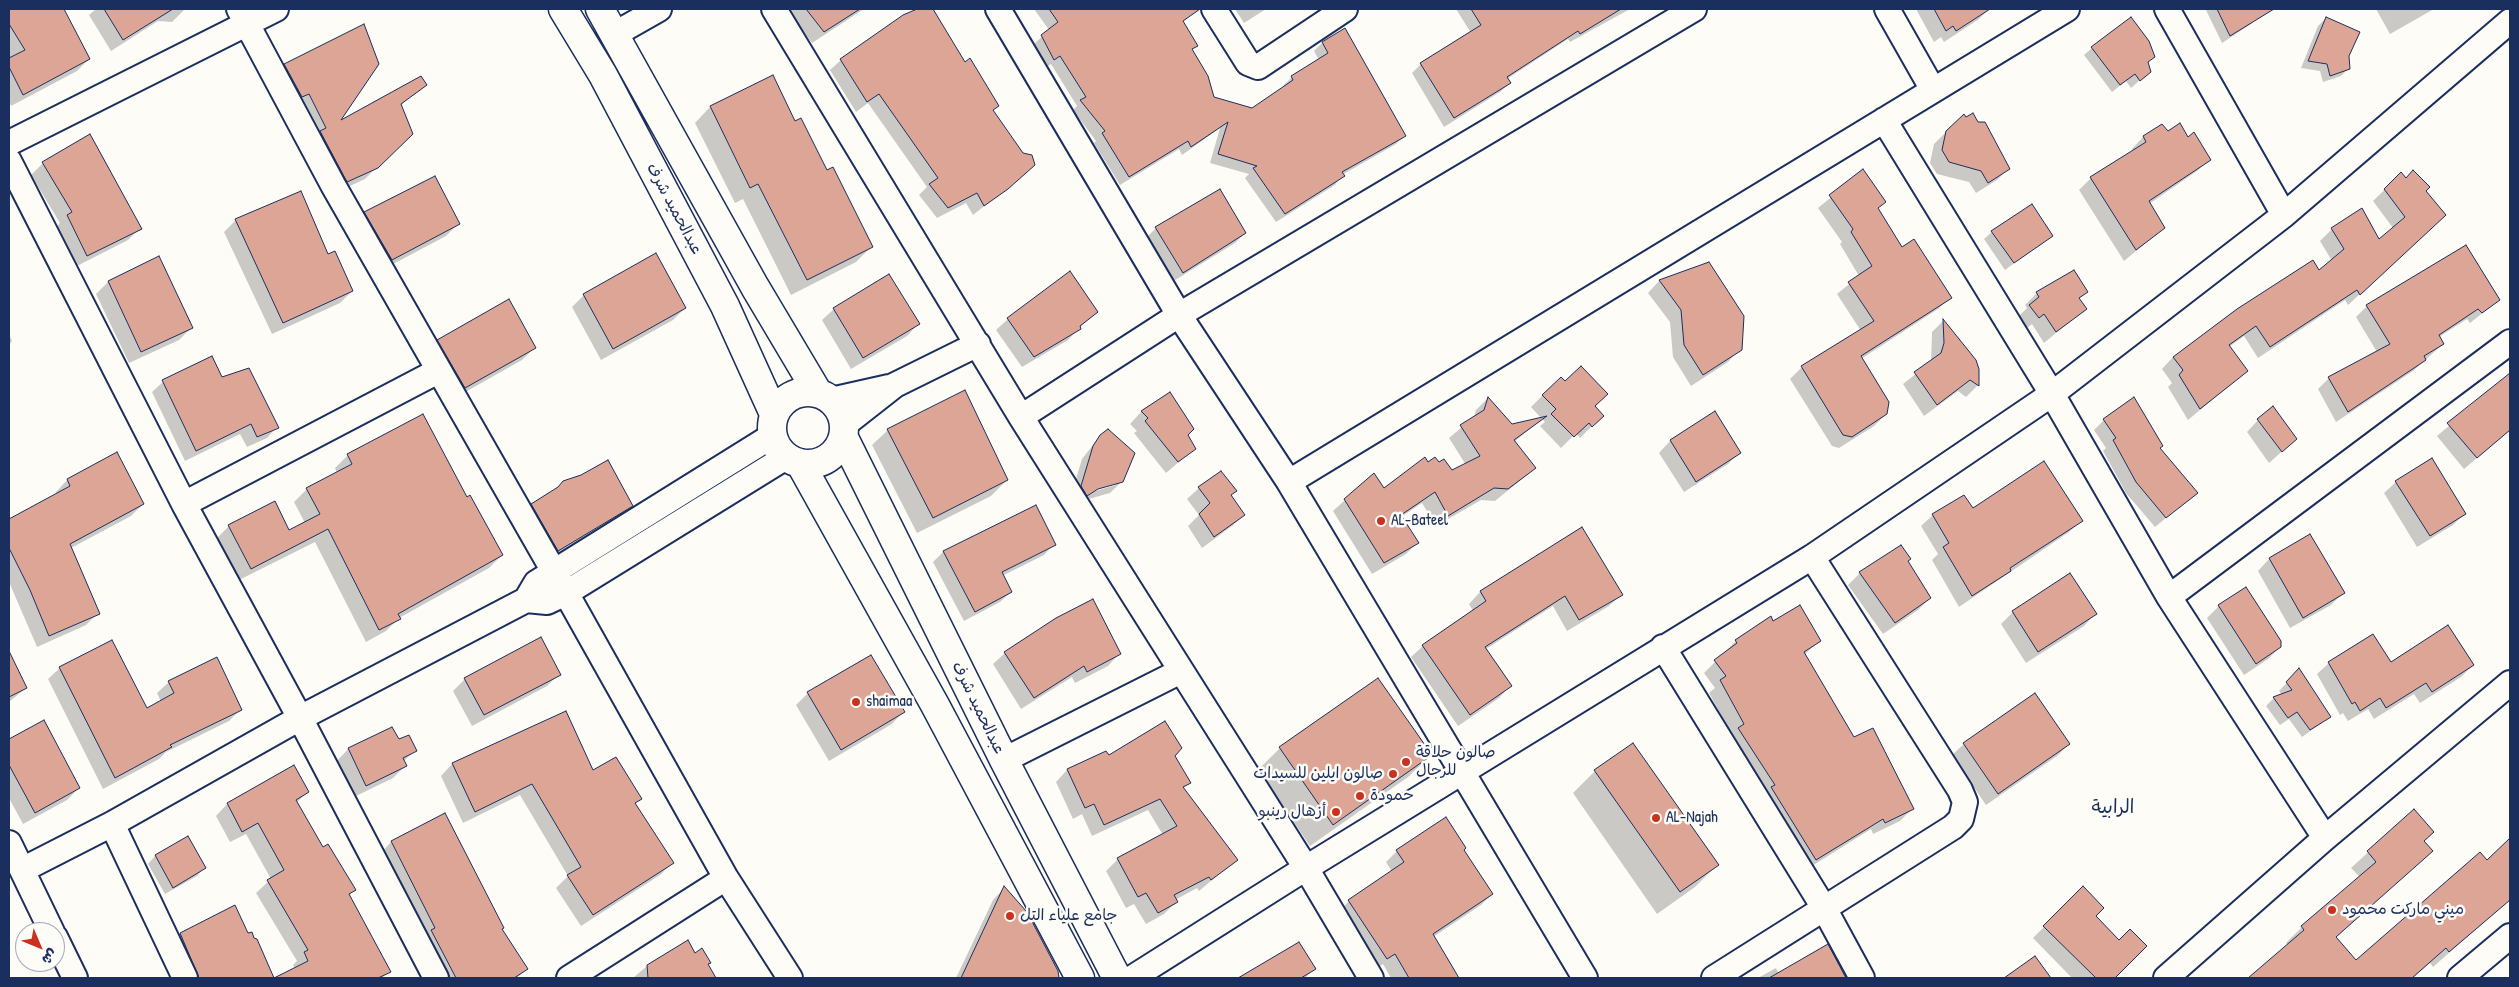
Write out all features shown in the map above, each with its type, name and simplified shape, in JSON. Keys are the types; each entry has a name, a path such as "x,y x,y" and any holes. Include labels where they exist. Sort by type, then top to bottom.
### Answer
{"main road":[{"name":"عبدالحميد شرف","path":"563,9 603,75 725,306 783,443 935,705 1080,978"},
{"name":"عبدالحميد شرف","path":"600,9 755,286 825,396"},
{"path":"808,391 825,396 840,411 844,430 838,448 827,458 814,464 783,443 780,405 792,395 808,391"},
{"name":"عبدالحميد شرف","path":"844,430 1004,760 1117,978"}],"street":[{"path":"9,143 243,16 276,9"},
{"path":"615,34 659,9"},
{"path":"774,9 1021,417 1306,868 1371,978"},
{"path":"998,9 1179,315 1288,482 1584,978"},
{"path":"1214,9 1248,63 1258,67 1345,9"},
{"path":"1021,417 1179,315 1694,9"},
{"path":"1887,9 1933,90"},
{"path":"1288,482 2067,9"},
{"path":"2167,9 2284,215"},
{"path":"243,16 333,185 726,878 790,978"},
{"path":"1132,978 1460,772 1812,556 2052,394 2284,215 2510,21"},
{"path":"1884,120 2052,394 2169,597 2325,838"},
{"path":"9,160 184,504 300,718 436,978"},
{"path":"2169,597 2510,342"},
{"path":"844,430 896,385 978,344"},
{"path":"184,504 438,371"},
{"path":"825,396 896,385"},
{"path":"22,870 112,824 300,718 526,600 536,583 554,572 783,443"},
{"path":"526,600 547,602 566,593 783,443"},
{"path":"1714,978 1953,827 1961,819 1965,802 1960,790 1812,556"},
{"path":"1664,647 1824,908 1862,978"},
{"path":"1004,760 1181,671"},
{"path":"2166,978 2325,838 2510,683"},
{"path":"112,824 185,978"},
{"path":"9,843 47,922"},
{"path":"569,978 726,878"},
{"path":"2460,978 2510,936"},
{"path":"65,958 75,978"}],"building":[{"path":"9,9 64,9 90,59 23,95 9,67 9,58 25,50 9,24"},
{"path":"104,9 173,9 123,40"},
{"path":"806,9 860,9 824,32"},
{"path":"917,9 933,9 965,62 970,58 999,106 993,110 1023,153 1032,155 1035,165 1008,189 984,206 977,193 948,208 929,184 938,178 879,94 867,102 840,59 903,15"},
{"path":"1049,9 1200,9 1183,21 1198,46 1192,49 1208,76 1214,97 1252,108 1293,80 1291,76 1328,53 1322,42 1345,28 1406,136 1342,172 1345,176 1285,214 1253,168 1257,166 1218,154 1228,122 1191,147 1188,141 1129,177 1102,133 1105,131 1080,100 1086,97 1060,56 1054,60 1041,35 1058,22"},
{"path":"1471,9 1621,9 1580,34 1578,31 1507,77 1511,83 1454,118 1420,63 1481,25"},
{"path":"1934,9 1990,9 1956,31 1953,26 1946,31"},
{"path":"2217,9 2274,9 2230,36"},
{"path":"2131,17 2149,41 2155,57 2148,62 2151,72 2140,81 2135,74 2120,85 2091,47"},
{"path":"2326,17 2360,32 2349,56 2350,69 2330,76 2327,64 2308,61"},
{"path":"364,24 379,64 341,120 421,76 427,85 401,104 413,134 378,168 347,182 320,131 326,128 309,94 302,97 284,64"},
{"path":"773,75 795,121 801,118 827,170 833,167 873,247 807,280 758,184 750,188 710,106"},
{"path":"1973,113 1978,122 1985,122 2010,169 1988,183 1981,171 1949,162 1942,150 1946,131 1964,114 1966,117"},
{"path":"2180,123 2188,137 2194,132 2211,160 2149,201 2165,228 2136,250 2090,177 2146,142 2143,136 2162,124 2168,131"},
{"path":"90,134 142,229 87,256 67,215 72,212 42,162"},
{"path":"1863,169 1886,202 1878,208 1902,247 1914,239 1952,298 1861,356 1889,402 1887,414 1852,437 1843,435 1801,366 1874,321 1848,282 1872,266 1851,232 1853,229 1829,195"},
{"path":"2413,170 2430,187 2426,191 2446,215 2360,295 2357,290 2270,347 2256,326 2229,345 2248,371 2200,409 2179,375 2183,370 2173,357 2237,309 2313,260 2319,270 2344,249 2331,228 2362,208 2379,239 2405,217 2384,189 2401,172 2406,178"},
{"path":"435,176 460,224 392,260 364,212"},
{"path":"1220,189 1246,233 1183,273 1155,227"},
{"path":"301,191 328,254 335,251 353,291 283,323 235,219"},
{"path":"2032,204 2053,236 2014,263 1991,231"},
{"path":"2466,245 2500,300 2482,313 2478,309 2439,335 2444,344 2424,356 2426,360 2348,412 2328,377 2390,344 2366,305"},
{"path":"656,253 686,308 613,349 583,294"},
{"path":"159,256 193,328 141,352 108,281"},
{"path":"1709,262 1744,316 1742,350 1703,375 1684,345 1681,310 1659,280"},
{"path":"2074,270 2088,292 2079,298 2087,309 2056,332 2044,314 2039,318 2029,305 2039,297 2036,292"},
{"path":"1070,271 1098,312 1080,326 1081,329 1034,357 1007,318"},
{"path":"889,274 920,324 863,358 833,308"},
{"path":"509,299 536,348 465,388 437,340"},
{"path":"1943,319 1976,360 1979,369 1979,386 1970,380 1937,405 1914,372 1941,353 1944,343"},
{"path":"212,356 222,377 249,368 279,428 257,437 251,424 196,451 162,380"},
{"path":"1581,366 1608,394 1595,406 1604,416 1592,427 1589,423 1574,437 1551,414 1556,409 1542,395 1561,377 1565,381"},
{"path":"2510,373 2510,430 2477,458 2447,423"},
{"path":"965,390 1008,480 933,518 887,429"},
{"path":"1170,392 1194,429 1188,435 1196,449 1178,462 1145,421 1148,418 1141,411"},
{"path":"1488,397 1512,424 1547,416 1514,440 1536,468 1508,489 1494,488 1448,516 1435,492 1401,515 1419,543 1384,563 1344,499 1374,473 1384,488 1425,457 1428,462 1435,457 1439,462 1444,459 1452,470 1480,456 1460,425 1484,410"},
{"path":"2134,397 2163,446 2160,448 2198,493 2166,518 2136,482 2113,440 2116,438 2103,419"},
{"path":"2273,406 2297,439 2282,452 2257,419"},
{"path":"1715,411 1741,453 1696,482 1670,440"},
{"path":"423,414 467,497 470,495 503,555 398,614 401,619 379,630 328,529 251,569 228,525 275,501 289,530 320,514 306,488 352,464 347,454"},
{"path":"1108,429 1135,453 1123,482 1098,489 1087,496 1081,486 1093,446 1100,435"},
{"path":"117,452 144,504 70,544 100,614 49,636 30,590 9,548 9,519 70,486 67,479"},
{"path":"2432,458 2466,514 2430,536 2395,481"},
{"path":"608,460 633,506 558,551 531,504 558,487 563,481 581,475"},
{"path":"2044,461 2083,521 2010,568 2011,571 1972,596 1943,547 1949,543 1932,514 1964,495 1973,508"},
{"path":"1221,471 1237,491 1231,495 1245,515 1214,537 1199,514 1210,503 1198,487"},
{"path":"1036,505 1056,545 1002,572 1012,592 975,612 943,551"},
{"path":"1582,527 1623,595 1579,620 1565,596 1485,647 1512,686 1470,715 1422,645 1486,601 1480,591"},
{"path":"2310,534 2345,593 2303,618 2269,558"},
{"path":"1901,545 1911,559 1908,561 1931,598 1895,623 1859,572"},
{"path":"2070,573 2097,614 2038,652 2012,611"},
{"path":"2246,587 2281,641 2281,647 2256,664 2218,605"},
{"path":"1093,599 1121,654 1087,672 1084,666 1034,698 1004,652 1056,618"},
{"path":"1800,605 1821,641 1804,652 1854,737 1873,728 1914,809 1885,823 1883,819 1816,860 1771,787 1775,785 1738,728 1744,724 1720,680 1726,676 1714,660 1737,643 1735,640 1771,616 1773,621"},
{"path":"2448,625 2474,665 2432,692 2426,683 2386,708 2380,698 2360,711 2355,702 2352,704 2328,662 2373,634 2391,662"},
{"path":"541,637 561,675 484,715 464,678"},
{"path":"112,640 147,708 174,693 168,681 217,657 242,710 170,745 172,747 115,778 59,667"},
{"path":"9,651 27,688 9,697"},
{"name":"shaimaa","path":"871,655 905,712 841,750 807,692"},
{"path":"2299,668 2331,717 2310,730 2297,712 2288,718 2273,697 2292,690 2286,682"},
{"path":"1378,678 1432,755 1333,825 1279,747"},
{"path":"2035,693 2070,744 1998,794 1963,743"},
{"path":"566,711 593,770 616,757 642,799 635,803 674,863 593,915 567,875 581,867 532,784 475,812 452,763"},
{"path":"44,720 80,788 35,813 9,765 9,739"},
{"path":"1165,721 1182,748 1175,756 1191,783 1183,787 1238,860 1211,880 1209,877 1174,895 1178,902 1158,913 1146,893 1138,897 1117,858 1177,826 1160,799 1104,825 1094,804 1085,808 1067,769 1106,751 1109,755"},
{"path":"392,727 399,739 409,735 417,751 403,758 407,766 366,786 348,748"},
{"name":"AL-Najah","path":"1633,743 1719,865 1680,892 1594,770"},
{"path":"294,765 309,792 296,800 323,847 328,844 356,890 349,894 391,972 378,978 274,978 308,961 304,952 308,950 267,880 284,870 258,823 242,832 227,803"},
{"path":"2414,809 2434,832 2424,841 2433,851 2336,937 2356,960 2480,852 2487,860 2510,838 2510,900 2449,952 2446,948 2412,978 2248,978 2304,930 2301,926 2376,862 2367,851"},
{"path":"445,813 504,928 502,929 528,969 514,978 456,978 431,930 435,928 391,841"},
{"path":"1446,817 1466,848 1464,850 1493,894 1433,934 1459,978 1409,978 1395,954 1387,959 1348,900 1404,862 1396,850"},
{"path":"188,836 206,868 173,888 155,855"},
{"name":"جامع علياء التل","path":"1004,886 1027,912 1058,971 1059,978 961,978"},
{"path":"2083,886 2104,908 2096,916 2119,940 2130,929 2147,946 2115,978 2096,978 2043,926"},
{"path":"235,905 248,933 252,932 254,938 257,939 274,978 199,978 180,933"},
{"path":"688,940 695,953 702,948 711,963 708,964 716,978 648,978 647,965"},
{"path":"1299,942 1316,969 1301,978 1238,978"},
{"path":"1828,944 1846,978 1769,978"},
{"path":"2035,956 2051,978 2004,978"}],"place":[{"name":"AL-Bateel","path":"1381,521"},
{"name":"shaimaa","path":"856,702"},
{"name":"صالون حلاقة للرجال","path":"1406,762"},
{"name":"صالون ايلين للسيدات","path":"1393,774"},
{"name":"حمودة","path":"1360,796"},
{"name":"أزهال رينبو","path":"1336,812"},
{"name":"AL-Najah","path":"1656,818"},
{"name":"ميني ماركت محمود","path":"2332,910"},
{"name":"جامع علياء التل","path":"1010,916"}],"district":[{"name":"الرابية","path":"2113,808"}]}
